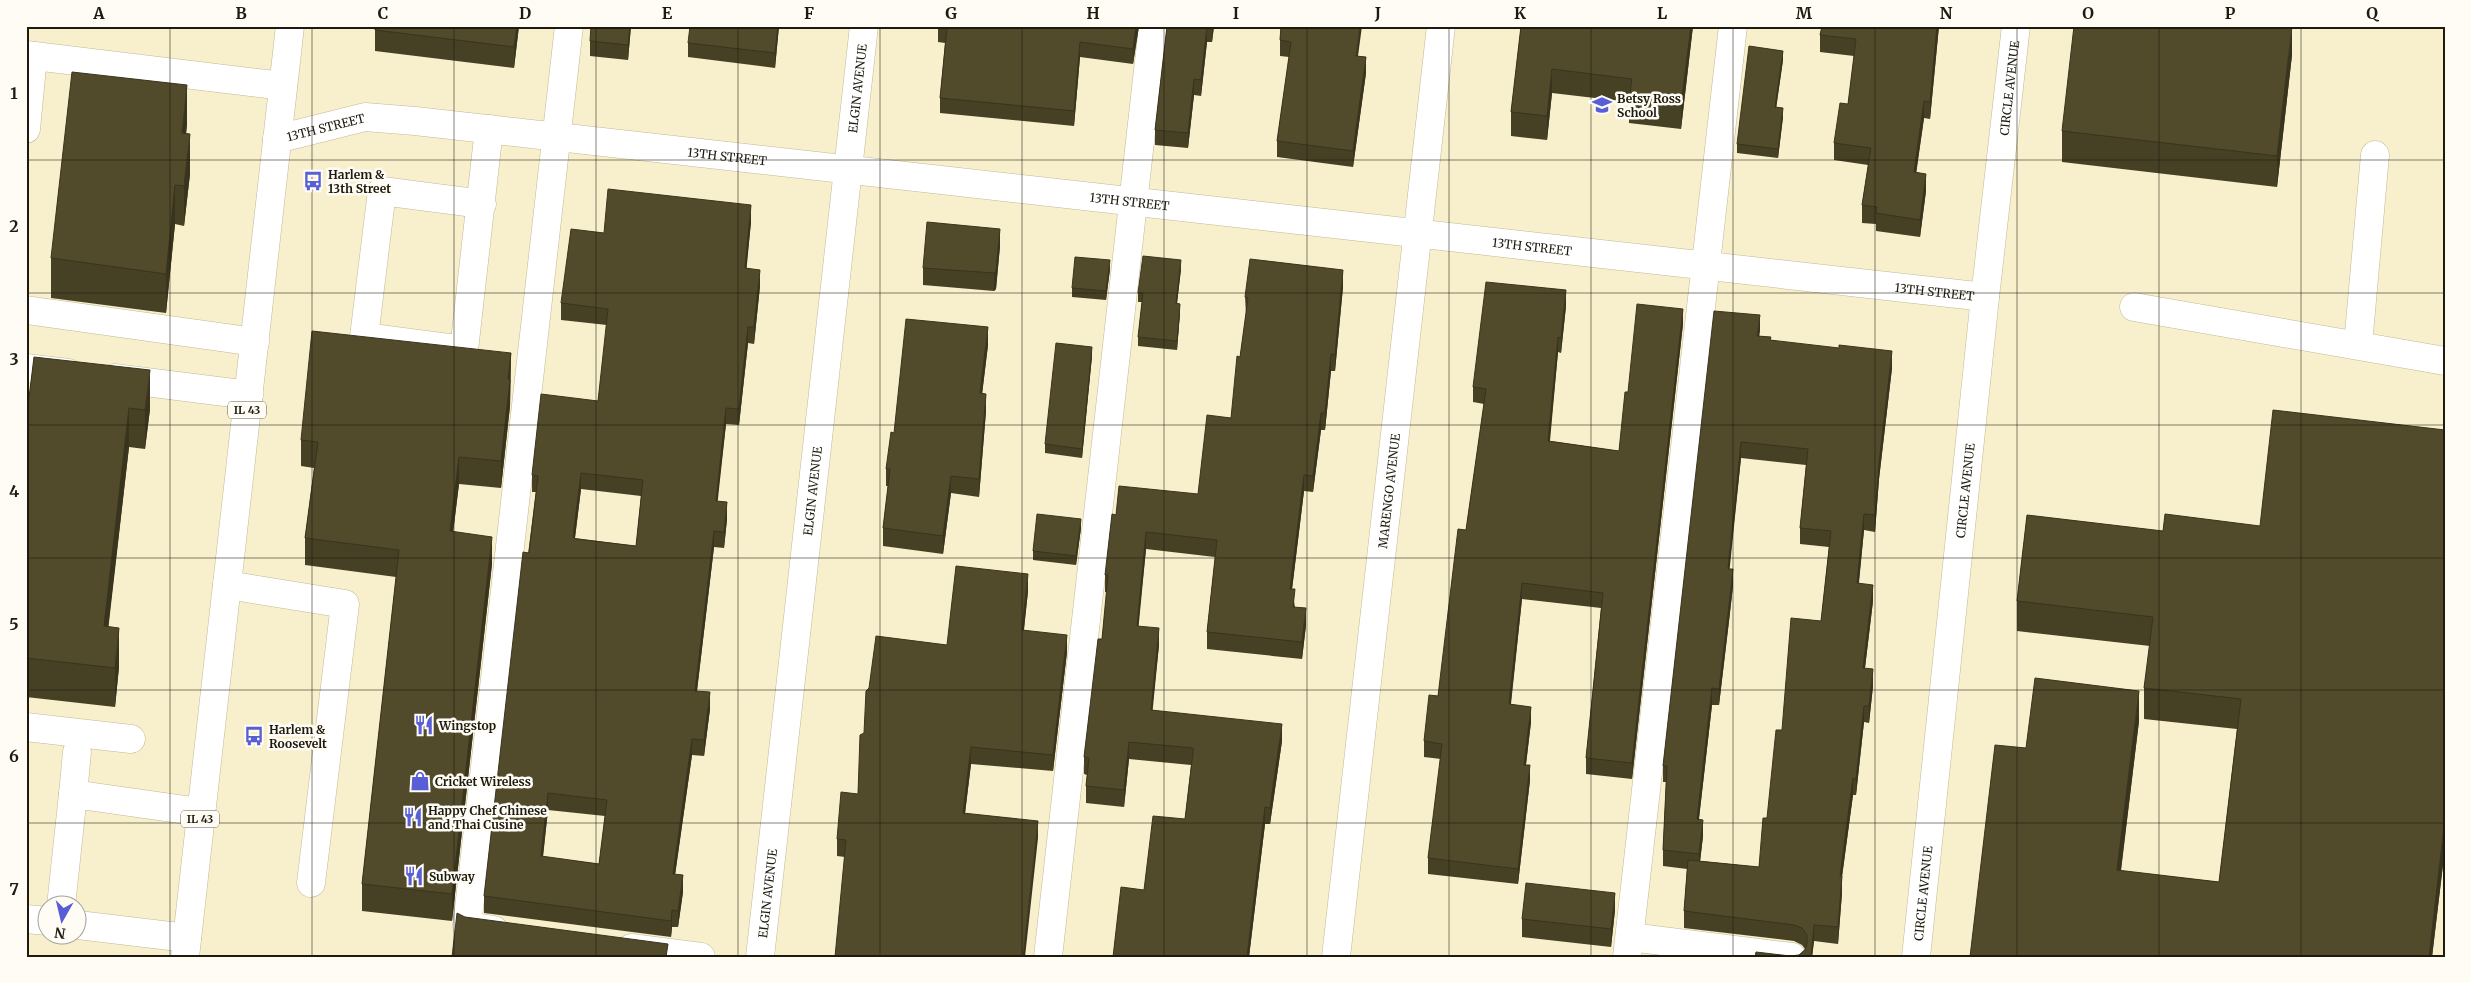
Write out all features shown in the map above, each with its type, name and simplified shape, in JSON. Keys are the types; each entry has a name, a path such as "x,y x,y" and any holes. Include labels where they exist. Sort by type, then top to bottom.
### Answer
{"street":[{"name":"IL 43","path":"186,947 290,26"},
{"path":"515,933 467,926 569,26"},
{"name":"ELGIN AVENUE","path":"760,957 864,26"},
{"path":"1048,957 1153,26"},
{"name":"MARENGO AVENUE","path":"1336,957 1441,26"},
{"path":"1733,26 1629,947 1792,957"},
{"name":"CIRCLE AVENUE","path":"1916,957 1985,297 2016,26"},
{"path":"26,129 30,56 283,86"},
{"name":"13TH STREET","path":"277,139 366,117 557,136 1133,200 1985,297"},
{"path":"482,204 382,191 364,337 464,350 482,204 490,129"},
{"path":"2358,345 2375,155"},
{"path":"2134,307 2445,360"},
{"path":"26,310 254,342"},
{"path":"26,368 248,395"},
{"path":"227,585 345,604 311,883"},
{"path":"26,727 131,739"},
{"path":"61,896 78,752"},
{"path":"72,794 200,812"},
{"path":"88,927 186,947"},
{"path":"603,944 700,957"}],"building":[{"path":"375,26 517,26 514,47 375,30"},
{"path":"591,26 630,26 628,45 590,41"},
{"path":"690,26 778,26 775,53 688,43"},
{"path":"938,26 1136,26 1133,49 1080,42 1074,111 940,98 947,28"},
{"path":"1167,26 1207,26 1201,80 1194,79 1188,133 1155,130"},
{"path":"1281,26 1360,26 1356,56 1366,57 1353,151 1277,141 1291,42 1280,40"},
{"path":"1521,26 1691,26 1681,105 1629,99 1632,79 1552,69 1547,116 1511,112"},
{"path":"1822,26 1937,26 1930,102 1924,101 1914,172 1926,174 1920,220 1876,213 1877,207 1862,205 1871,148 1834,143 1840,103 1848,104 1856,39 1820,35"},
{"path":"2074,26 2292,26 2277,156 2062,131"},
{"path":"1749,46 1783,51 1775,107 1783,108 1778,149 1737,144"},
{"path":"72,72 187,85 182,133 190,134 184,186 175,185 166,274 51,258"},
{"path":"608,189 751,205 745,268 760,270 754,327 748,327 739,409 726,408 716,501 727,502 724,532 714,531 695,691 710,692 704,740 692,739 673,874 683,875 678,911 672,910 671,921 484,896 523,552 529,553 538,476 532,475 541,394 598,401 608,309 561,303 571,229 604,233","holes":["581,473 643,480 636,546 576,539 573,537","548,793 607,800 599,864 541,856"]},
{"path":"927,222 1000,229 996,271 994,273 923,268"},
{"path":"1143,256 1181,260 1176,303 1180,304 1177,341 1138,337 1143,293 1138,293"},
{"path":"1075,257 1110,260 1106,291 1072,288"},
{"path":"1250,259 1343,270 1335,355 1331,354 1325,413 1321,413 1313,476 1304,475 1290,589 1295,589 1293,607 1306,608 1302,642 1207,632 1217,540 1146,532 1137,626 1159,628 1151,710 1282,724 1270,808 1265,807 1247,957 1113,957 1121,887 1144,890 1153,816 1185,819 1193,748 1129,742 1124,790 1086,786 1089,758 1084,757 1098,639 1102,639 1108,575 1105,575 1112,514 1116,515 1119,486 1198,494 1207,415 1231,418 1237,356 1240,357 1248,298 1245,297"},
{"path":"1486,282 1566,290 1561,338 1558,337 1548,441 1619,451 1625,392 1628,392 1637,304 1683,309 1632,763 1586,758 1603,593 1522,583 1509,704 1531,707 1524,765 1530,765 1518,869 1428,858 1442,744 1424,741 1429,695 1438,696 1458,529 1466,530 1486,389 1473,387"},
{"path":"1714,311 1760,315 1757,336 1771,337 1770,340 1839,348 1839,345 1892,351 1875,515 1864,514 1857,583 1873,585 1863,668 1873,669 1869,706 1864,706 1856,779 1853,778 1840,876 1842,876 1838,927 1814,925 1811,957 1755,957 1756,952 1790,956 1799,955 1805,950 1807,935 1802,928 1794,925 1684,911 1688,860 1759,867 1763,818 1767,818 1776,730 1782,730 1791,618 1821,621 1831,531 1800,528 1808,449 1741,442 1728,569 1733,569 1729,605 1719,689 1712,688 1697,819 1703,820 1699,854 1663,850 1667,766 1663,766"},
{"path":"906,319 988,327 980,393 986,394 979,479 951,476 943,536 883,528 890,469 886,469 891,432 894,433"},
{"path":"312,331 511,353 501,461 459,457 450,531 492,537 452,894 362,884 399,550 305,538 318,442 301,440"},
{"path":"1056,343 1092,347 1082,449 1045,444"},
{"path":"34,357 150,370 145,410 129,408 104,626 119,628 115,668 26,658 26,422"},
{"path":"2273,410 2445,430 2445,818 2429,957 1970,957 1995,745 2026,748 2035,678 2139,691 2117,870 2219,882 2241,699 2144,688 2153,617 2017,601 2027,515 2163,531 2165,514 2260,526"},
{"path":"1037,514 1081,519 1076,556 1033,551"},
{"path":"956,566 1028,574 1022,630 1067,635 1053,755 971,747 963,813 1038,821 1023,957 835,957 846,840 837,839 841,792 858,794 860,735 864,733 866,691 869,688 876,636 947,645"},
{"path":"1526,883 1615,893 1611,929 1522,919"},
{"path":"457,913 465,917 668,944 666,957 452,957"}],"place":[{"name":"Betsy Ross School","path":"1602,105"},
{"name":"Harlem & 13th Street","path":"313,181"},
{"name":"Wingstop","path":"424,725"},
{"name":"Harlem & Roosevelt","path":"254,736"},
{"name":"Cricket Wireless","path":"420,781"},
{"name":"Happy Chef Chinese and Thai Cusine","path":"413,817"},
{"name":"Subway","path":"414,876"}]}
